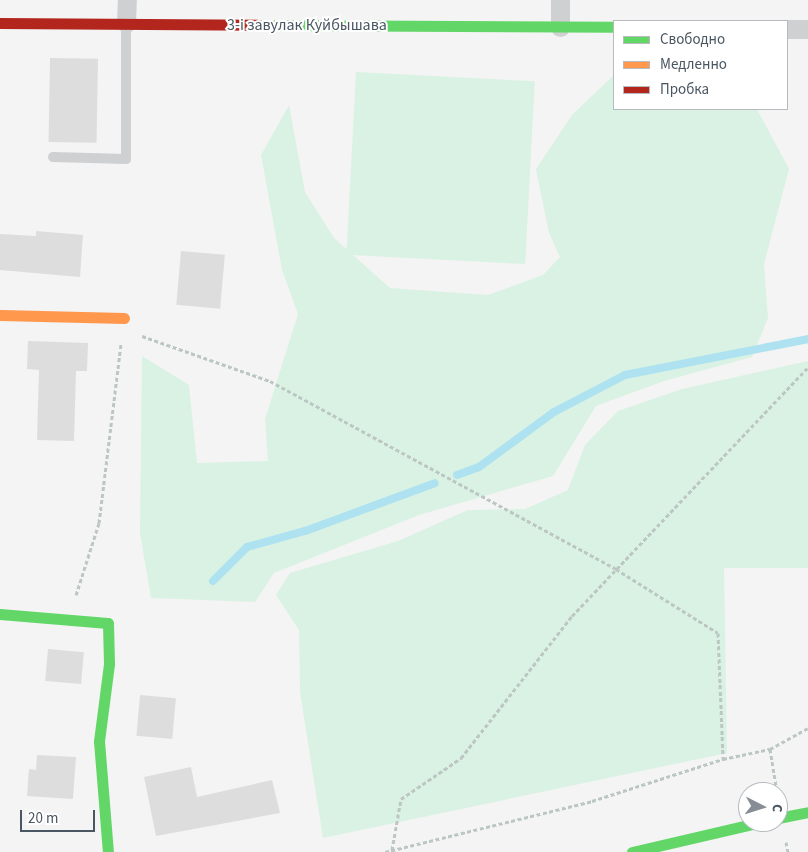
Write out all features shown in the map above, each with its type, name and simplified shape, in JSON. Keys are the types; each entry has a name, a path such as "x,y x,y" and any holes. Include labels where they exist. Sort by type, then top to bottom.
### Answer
{"street":[{"path":"126,23 127,0"},
{"path":"560,0 560,27"},
{"name":"3-і завулак Куйбышава","path":"0,23 613,27"},
{"path":"788,29 808,29"},
{"path":"0,315 123,323"},
{"path":"0,614 69,618 108,623 109,664 99,741 108,852"},
{"path":"788,816 808,812"},
{"path":"632,852 738,827"}],"lane":[{"path":"52,157 126,159 126,23"}],"path":[{"path":"69,618 99,523 123,323 270,381 616,569 718,633 723,759"},
{"path":"392,850 401,799 461,758 572,616 808,367"},
{"path":"385,852 592,801 723,759 770,749 808,728"},
{"path":"770,749 775,782"}],"green space":[{"path":"356,72 535,81 525,264 346,255"},
{"path":"613,76 613,110 758,110 789,169 764,264 768,318 752,357 664,381 596,406 553,476 419,515 274,573 255,602 151,598 140,533 142,356 189,385 197,463 268,461 265,419 298,314 282,270 261,155 289,105 305,192 334,238 390,288 488,295 543,275 560,257 549,233 536,169 572,115"},
{"path":"808,361 808,568 724,568 727,753 323,838 300,692 299,630 276,595 290,573 398,541 468,510 525,509 568,490 585,445 618,411 682,389"}],"building":[{"path":"50,58 98,59 97,143 49,142"},
{"path":"36,231 83,235 80,277 0,270 0,234 36,236"},
{"path":"181,251 225,255 220,309 176,305"},
{"path":"28,341 88,343 87,371 76,371 74,441 37,440 39,370 27,369"},
{"path":"48,649 84,652 81,684 45,681"},
{"path":"140,695 176,698 172,739 136,736"},
{"path":"37,755 76,757 73,799 27,796 29,769 36,770"},
{"path":"191,767 197,797 272,780 280,813 156,836 144,777"}],"waterway":[{"path":"457,475 479,467 554,412 625,375 808,339"},
{"path":"213,581 247,547 308,530 435,483"}],"traffic: fast":[{"path":"257,25 613,27"},
{"path":"0,614 108,623 109,664 99,741 108,852"},
{"path":"788,816 808,812"},
{"path":"632,852 738,827"}],"traffic: slow":[{"path":"0,315 124,318"}],"traffic: jam":[{"path":"0,23 257,25"}]}
